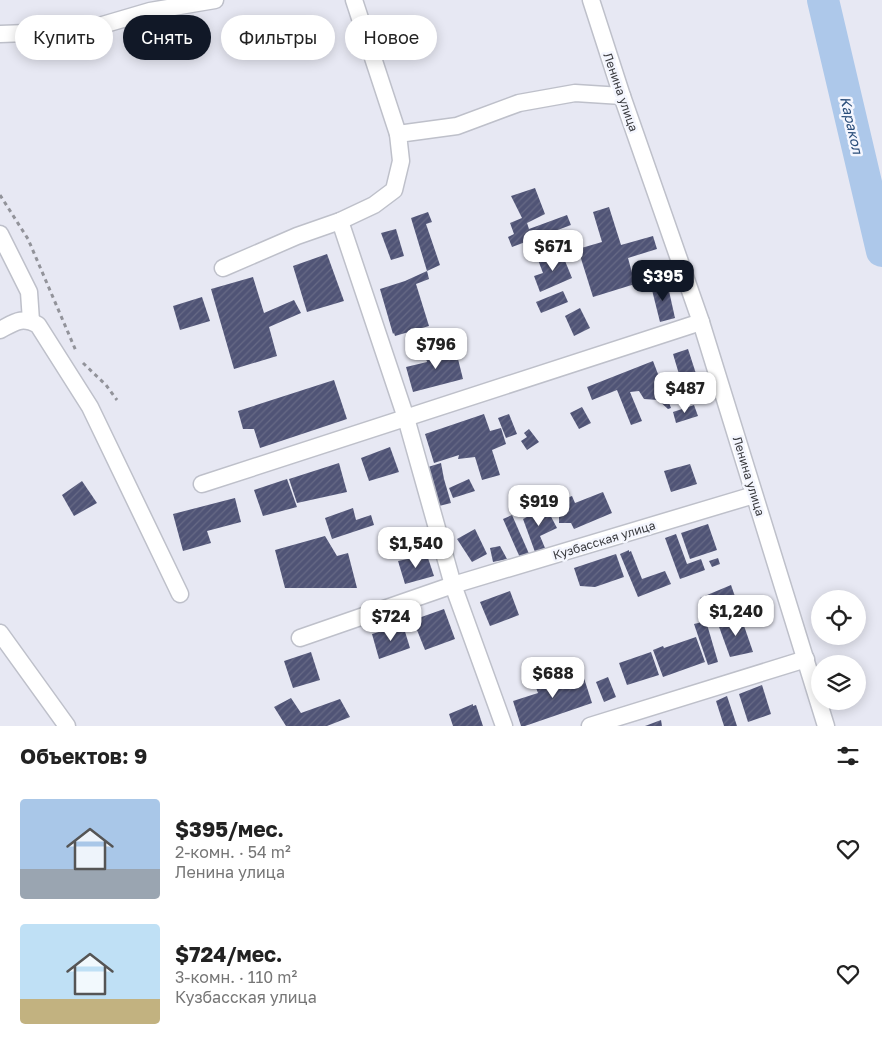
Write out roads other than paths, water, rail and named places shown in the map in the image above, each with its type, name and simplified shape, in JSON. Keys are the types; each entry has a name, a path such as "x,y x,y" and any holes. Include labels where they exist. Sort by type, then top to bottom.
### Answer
{"street":[{"path":"0,34 82,31 148,5 216,0"},
{"path":"223,268 297,236 340,221 374,205 394,190 401,161 398,134 354,0"},
{"name":"Ленина улица","path":"591,0 622,96 701,322 826,726"},
{"path":"398,134 456,126 519,103 575,93 622,96"},
{"path":"340,221 406,418 453,585 504,726"},
{"path":"0,234 29,292 31,321"},
{"path":"0,330 23,320 31,321 38,325 90,407 180,594"},
{"path":"202,484 701,322"},
{"name":"Кузбасская улица","path":"300,638 453,585 754,495"},
{"path":"0,633 67,726"},
{"path":"590,726 806,659"}],"waterway":[{"name":"Каракол","path":"823,0 882,251"}]}
